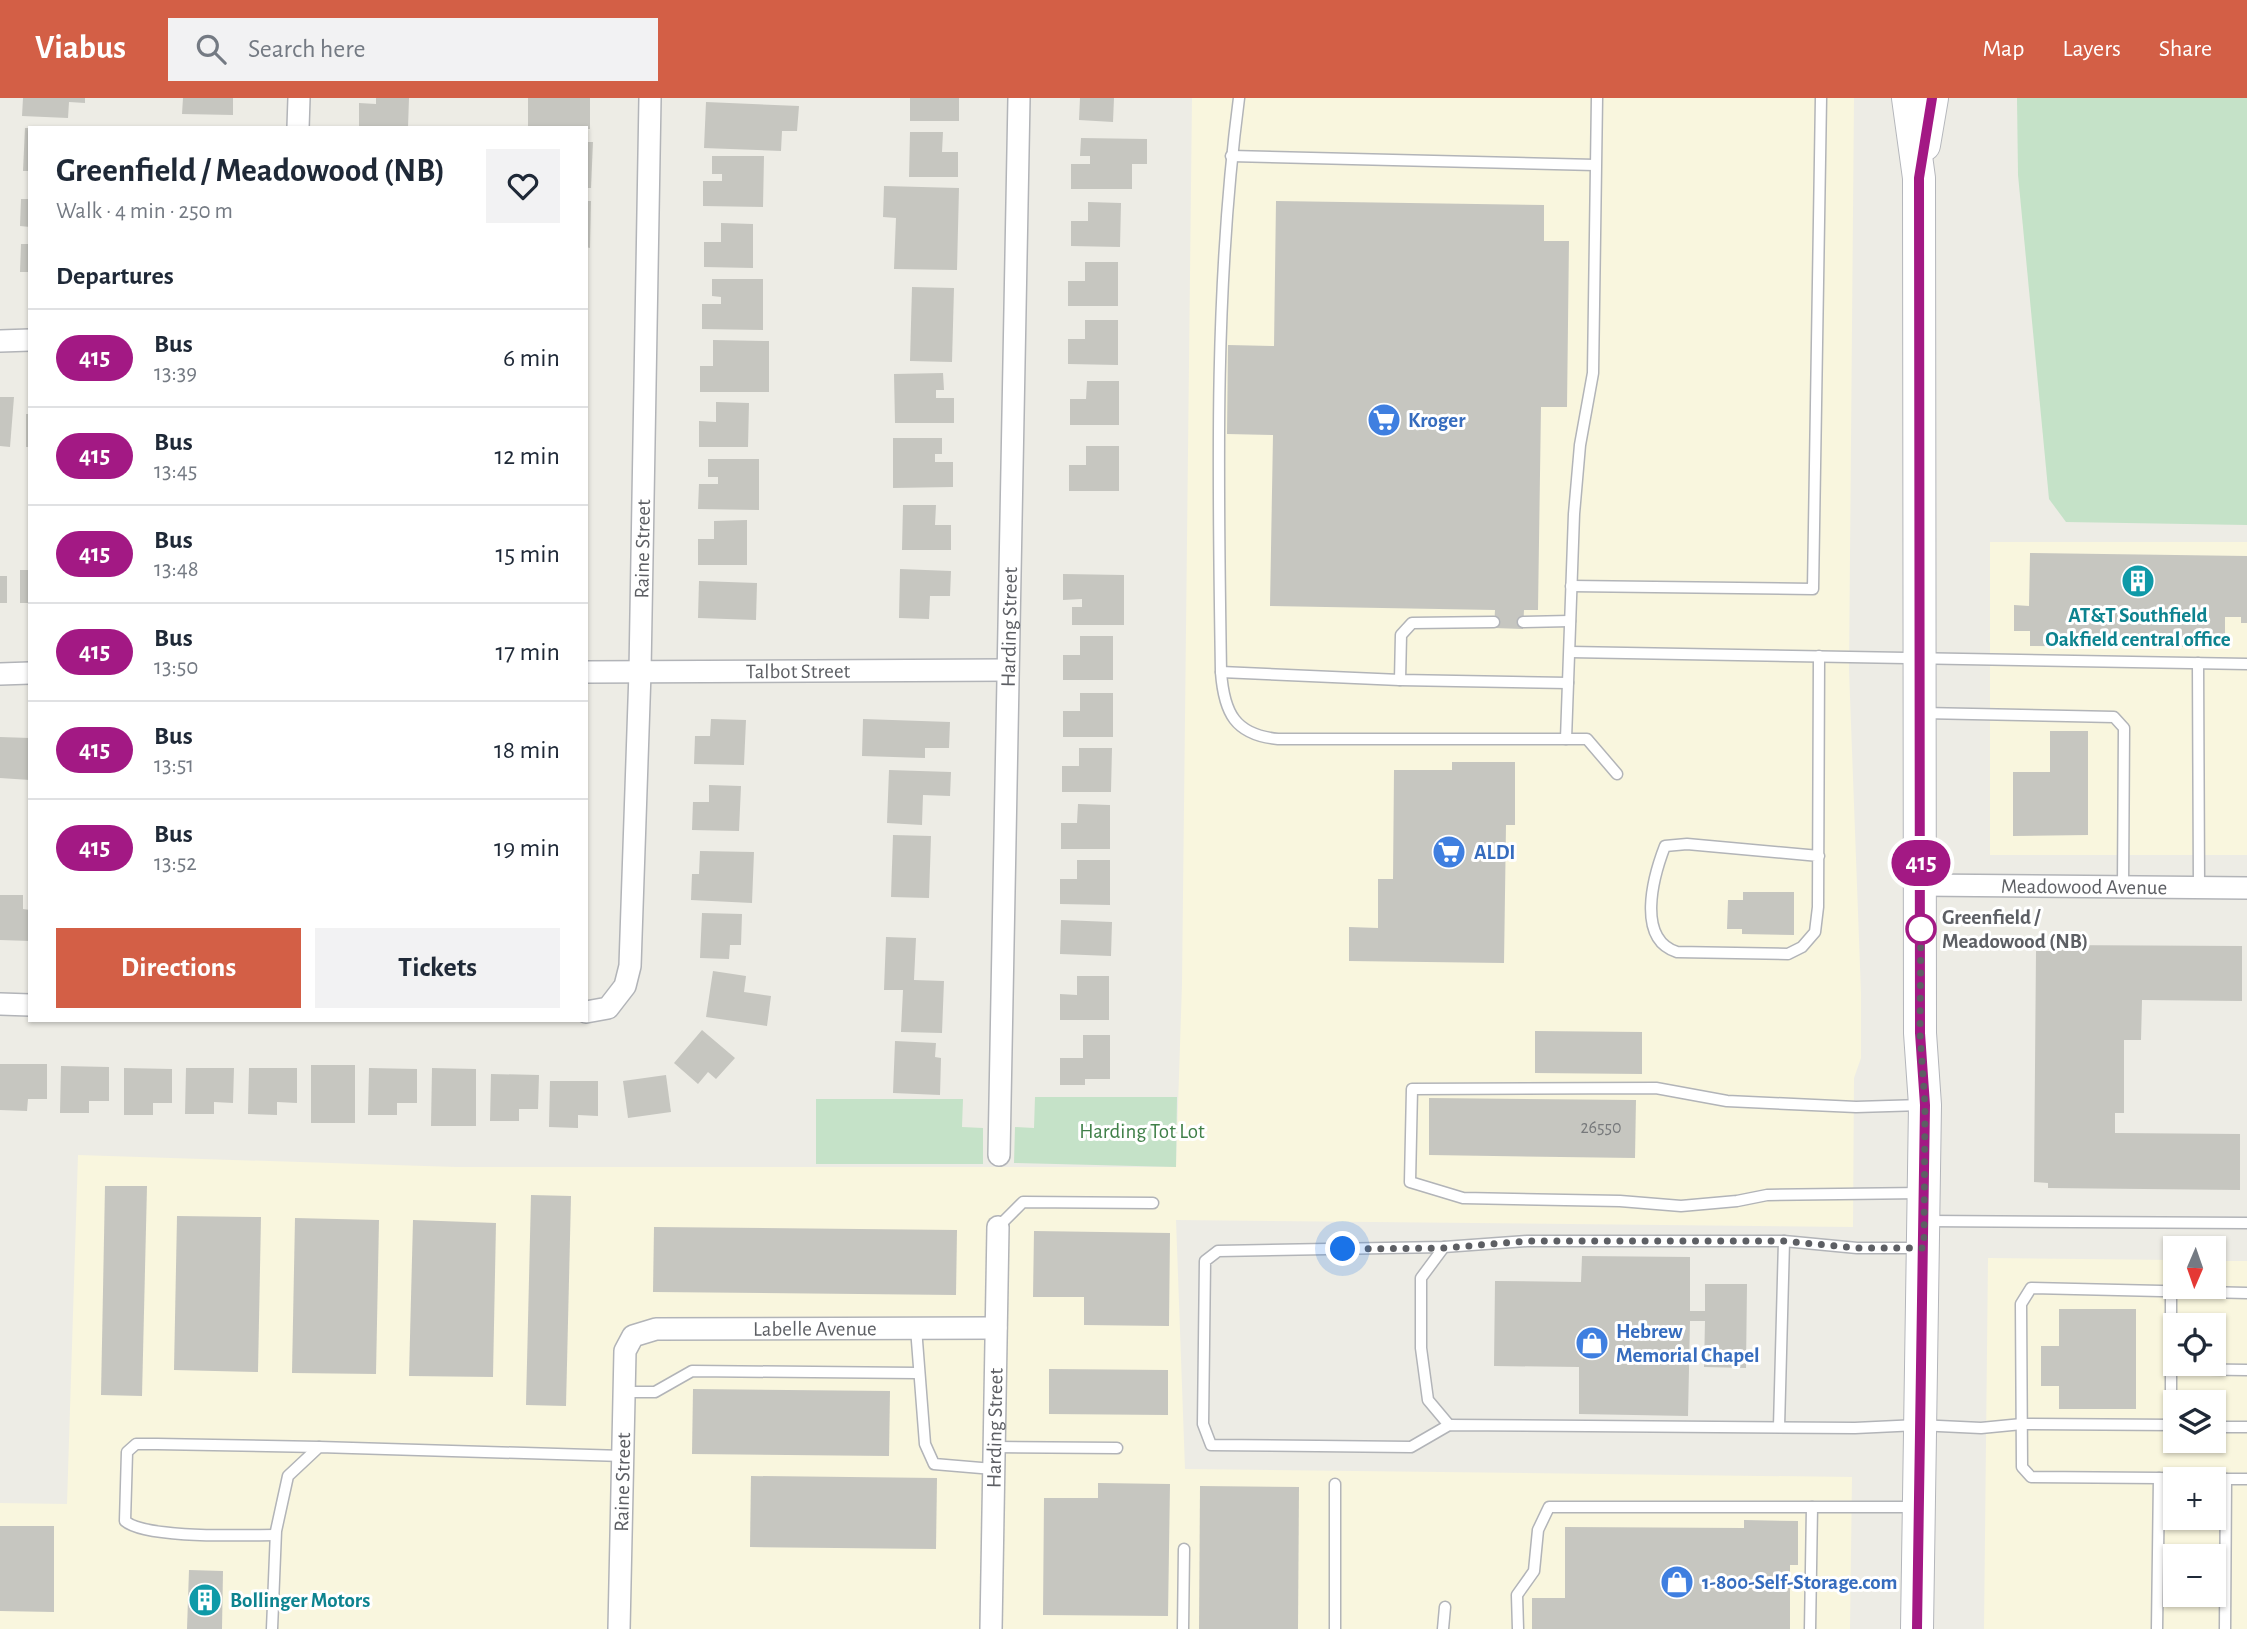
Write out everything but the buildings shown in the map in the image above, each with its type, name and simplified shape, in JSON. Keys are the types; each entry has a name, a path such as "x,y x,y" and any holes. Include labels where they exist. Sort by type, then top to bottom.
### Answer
{"main road":[{"path":"1908,98 1919,178 1920,1033 1925,1105 1918,1425 1917,1629"},
{"path":"1919,178 1932,98"}],"street":[{"path":"298,126 299,98"},
{"name":"Raine Street","path":"588,1012 608,1008 625,986 630,966 640,672 650,98"},
{"name":"Harding Street","path":"999,1154 1019,98"},
{"path":"0,341 28,341"},
{"name":"Talbot Street","path":"588,672 1008,670"},
{"path":"0,674 28,673"},
{"name":"Meadowood Avenue","path":"1920,885 2247,888"},
{"path":"0,1004 28,1005"},
{"name":"Harding Street","path":"991,1629 998,1227"},
{"name":"Labelle Avenue","path":"633,1336 656,1329 996,1328"},
{"name":"Raine Street","path":"619,1629 625,1351 633,1336"}],"lane":[{"path":"1239,98 1231,156 1217,404 1221,672 1223,695 1239,727 1258,737 1587,739 1617,774"},
{"path":"1566,739 1580,445 1593,373 1597,98"},
{"path":"1572,586 1813,589 1821,98"},
{"path":"1231,156 1595,165"},
{"path":"1523,622 1570,621"},
{"path":"1400,680 1401,635 1412,623 1494,622"},
{"path":"1570,652 2247,664"},
{"path":"1819,656 1819,856 1815,932 1802,947 1788,954 1678,952 1664,947 1655,936 1654,874 1665,846 1687,844 1819,856"},
{"path":"2198,663 2199,888"},
{"path":"1221,672 1400,680 1568,683"},
{"path":"1921,713 2114,717 2124,728 2123,887"},
{"path":"1925,1105 1856,1107 1727,1101 1656,1088 1412,1089 1410,1182 1463,1198 1620,1201 1681,1206 1737,1202 1767,1195 1924,1221 2247,1223"},
{"path":"998,1227 1023,1202 1153,1203"},
{"path":"1924,1221 1857,1248 1784,1241 1527,1241 1444,1248 1218,1251 1205,1261 1203,1424 1211,1445 1411,1447 1450,1425 1918,1425 1981,1429 2022,1424 2163,1425"},
{"path":"1779,1427 1784,1241"},
{"path":"1444,1248 1422,1278 1421,1348 1428,1400 1450,1425"},
{"path":"2163,1291 2031,1288 2021,1304 2022,1467 2031,1477 2163,1478"},
{"path":"2226,1292 2247,1293"},
{"path":"916,1328 917,1373 925,1444 934,1464 993,1469"},
{"path":"2226,1370 2247,1370"},
{"path":"625,1392 655,1392 692,1371 917,1373"},
{"path":"2226,1426 2247,1427"},
{"path":"275,1535 133,1528 125,1521 127,1452 136,1444 623,1456"},
{"path":"272,1629 275,1535 288,1476 319,1447"},
{"path":"994,1447 1117,1448"},
{"path":"2157,1629 2159,1478"},
{"path":"2226,1479 2247,1479"},
{"path":"1335,1484 1335,1629"},
{"path":"1518,1629 1517,1595 1534,1571 1538,1530 1549,1507 1918,1507"},
{"path":"1810,1629 1812,1507"},
{"path":"2225,1629 2226,1530"},
{"path":"1183,1629 1184,1549"},
{"path":"1443,1629 1445,1607"}],"shaded area":[{"path":"1192,98 1854,98 1849,670 1861,1058 1854,1078 1853,1227 1176,1220 1185,1469 1852,1477 1850,1629 0,1629 0,1503 67,1504 78,1155 456,1167 1176,1167 1182,984"},
{"path":"1990,542 2247,542 2247,855 1990,855"},
{"path":"1988,1258 2163,1260 2163,1299 2226,1299 2226,1261 2247,1261 2247,1629 1984,1629"}],"green space":[{"path":"2017,98 2247,98 2247,525 2066,522 2049,499 2018,175"},
{"name":"Harding Tot Lot","path":"1035,1097 1177,1097 1176,1167 1014,1163 1015,1127 1034,1128"},
{"path":"816,1099 963,1099 962,1127 983,1128 983,1164 816,1164"}],"bus line":[{"name":"415","path":"1917,1629 1918,1425 1924,1248 1925,1105 1920,1033 1919,178 1932,98"}],"place":[{"name":"Kroger","path":"1384,420"},
{"name":"AT&T Southfield Oakfield central office","path":"2138,581"},
{"name":"ALDI","path":"1449,852"},
{"name":"Greenfield / Meadowood (NB)","path":"1921,929"},
{"name":"Hebrew Memorial Chapel","path":"1592,1343"},
{"name":"1-800-Self-Storage.com","path":"1677,1582"},
{"name":"Bollinger Motors","path":"205,1600"}],"route":[{"path":"1343,1249 1444,1248 1527,1241 1784,1241 1857,1248 1924,1248 1925,1105 1920,1033 1921,921 1921,929"}]}
